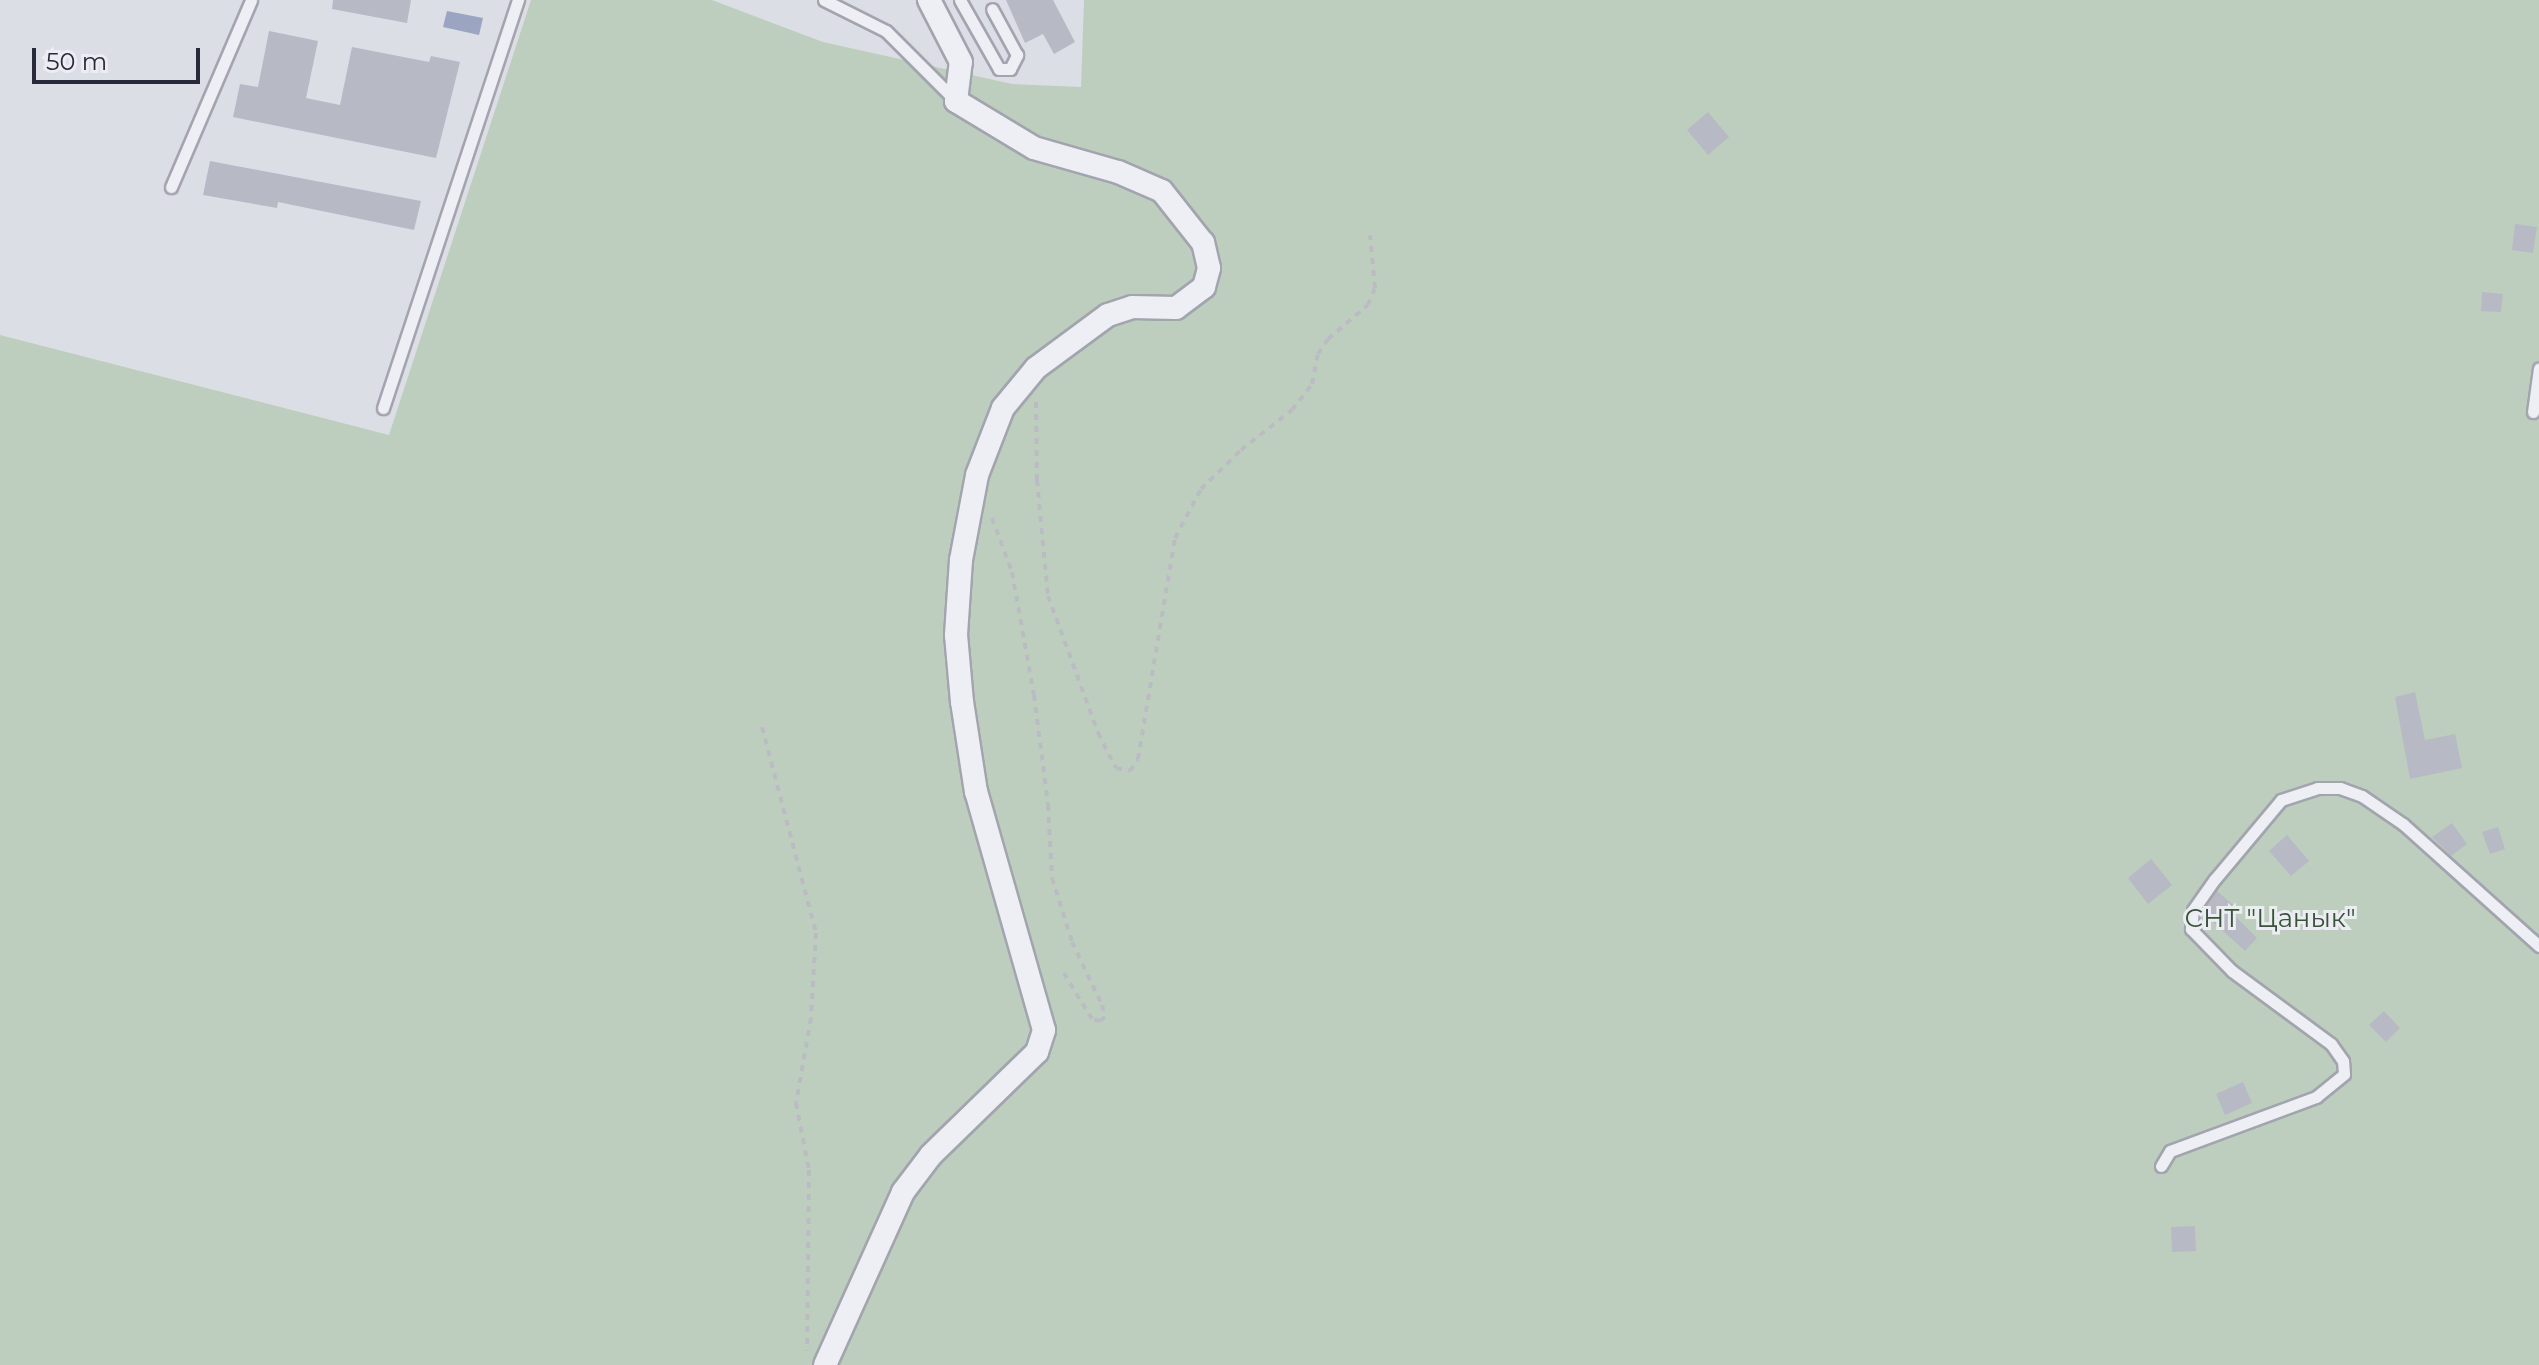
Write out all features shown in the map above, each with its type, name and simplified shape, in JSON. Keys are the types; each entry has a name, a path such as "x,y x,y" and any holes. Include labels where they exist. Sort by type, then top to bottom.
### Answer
{"street":[{"path":"816,1359 903,1192 931,1155 1037,1052 1044,1030 976,792 956,635 961,560 977,475 1003,408 1036,368 1108,315 1132,307 1176,308 1204,287 1209,268 1203,243 1162,191 1118,172 1034,148 956,101 961,62 929,0"}],"lane":[{"path":"171,187 251,0"},
{"path":"383,408 518,0"},
{"path":"824,0 886,31 956,101"},
{"path":"960,0 999,69 1010,69 1017,55 992,9"},
{"path":"2533,412 2539,368"},
{"path":"2161,1166 2170,1151 2316,1097 2344,1074 2343,1061 2331,1044 2232,971 2191,929 2193,910 2281,800 2317,788 2340,788 2362,796 2403,824 2539,946"}],"path":[{"path":"1036,368 1037,480 1048,596 1098,733 1116,768 1130,771 1138,759 1175,538 1201,489 1241,450 1292,410 1312,384 1318,354 1328,339 1368,305 1375,288 1370,235"},
{"path":"992,516 1012,572 1034,695 1048,805 1052,878 1072,942 1105,1017 1100,1021 1092,1019 1062,970"},
{"path":"762,727 816,933 811,1018 796,1103 809,1170 816,1359"}],"green space":[{"name":"СНТ \"Цанык\"","path":"531,0 712,0 823,42 1012,84 1081,87 1084,0 2539,0 2539,1365 0,1365 0,335 389,435"}],"water":[{"path":"447,11 483,18 479,35 443,27"}],"building":[{"path":"333,0 411,0 407,23 332,9"},
{"path":"1006,0 1053,0 1075,42 1054,54 1043,34 1025,43"},
{"path":"269,31 318,41 306,98 340,105 352,47 429,62 431,56 460,62 436,158 233,117 240,84 258,87"},
{"path":"1708,112 1729,137 1708,155 1687,130"},
{"path":"210,161 421,201 414,230 278,202 277,208 203,195"},
{"path":"2515,224 2537,227 2533,253 2512,250"},
{"path":"2482,292 2503,294 2501,312 2481,311"},
{"path":"2415,692 2425,740 2455,734 2462,768 2410,779 2395,697"},
{"path":"2452,823 2467,844 2451,856 2432,837"},
{"path":"2498,827 2505,849 2490,854 2482,832"},
{"path":"2287,835 2309,861 2291,876 2269,851"},
{"path":"2151,859 2172,885 2148,904 2128,878"},
{"path":"2217,891 2240,911 2235,916 2257,938 2245,951 2202,912"},
{"path":"2384,1011 2400,1028 2386,1042 2369,1025"},
{"path":"2243,1082 2252,1103 2225,1115 2216,1094"},
{"path":"2195,1226 2196,1251 2172,1252 2171,1227"}]}
